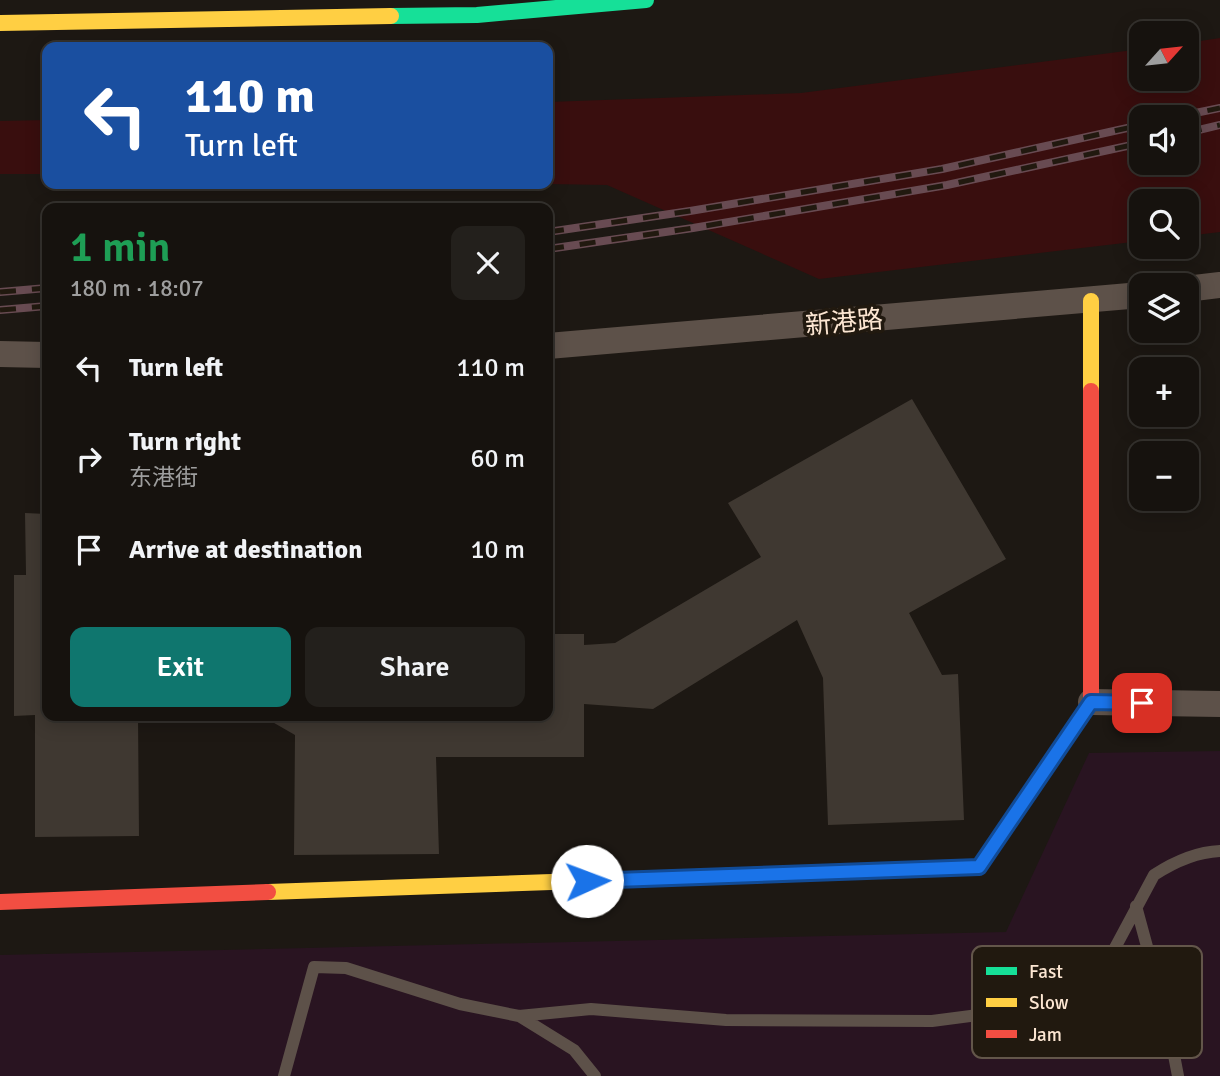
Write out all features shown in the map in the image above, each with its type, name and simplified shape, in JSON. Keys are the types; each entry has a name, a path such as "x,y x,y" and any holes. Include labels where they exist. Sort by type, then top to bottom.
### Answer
{"street":[{"path":"0,23 477,15 646,0"},
{"path":"1199,287 1220,285"},
{"name":"新港路","path":"553,346 1129,296"},
{"path":"0,902 979,867 1091,702 1091,301"},
{"path":"0,354 42,355"},
{"path":"1091,702 1220,704"}],"lane":[{"path":"1115,946 1154,875 1169,864 1205,852 1220,851"},
{"path":"1136,906 1147,946"},
{"path":"284,1076 314,967 346,968 460,1004 519,1016 591,1009 726,1020 932,1021 972,1016"},
{"path":"519,1016 574,1050 595,1076"},
{"path":"1175,1058 1178,1076"}],"shaded area":[{"path":"1220,38 1220,232 1199,235 1199,189 1129,189 1129,242 819,279 607,185 553,184 553,102 801,93 1129,51 1129,91 1199,91 1199,41"},
{"path":"42,120 42,174 0,174 0,121"},
{"path":"1220,751 1220,1076 0,1076 0,955 1006,932 1089,753"}],"building":[{"path":"912,399 1006,559 909,613 942,675 958,674 964,820 828,825 823,678 797,620 653,709 584,704 584,757 436,757 439,854 294,855 295,735 271,721 553,721 553,634 584,634 584,645 615,643 761,557 728,503"},
{"path":"25,513 42,514 42,721 138,721 139,836 35,837 35,715 14,716 14,575 26,575"}],"railway":[{"path":"1199,112 1220,108"},
{"path":"1199,130 1220,125"},
{"path":"553,231 942,169 1129,128"},
{"path":"553,248 693,228 947,185 1129,146"},
{"path":"0,292 42,288"},
{"path":"0,310 42,306"}],"traffic: fast":[{"path":"391,16 477,15 646,0"},
{"path":"667,878 979,867 1078,721"}],"traffic: slow":[{"path":"0,23 391,16"},
{"path":"1091,301 1091,391"},
{"path":"268,892 667,878"}],"traffic: jam":[{"path":"1078,721 1091,702 1091,391"},
{"path":"0,902 268,892"}],"route":[{"path":"587,881 979,867 1091,702 1142,703"}]}
